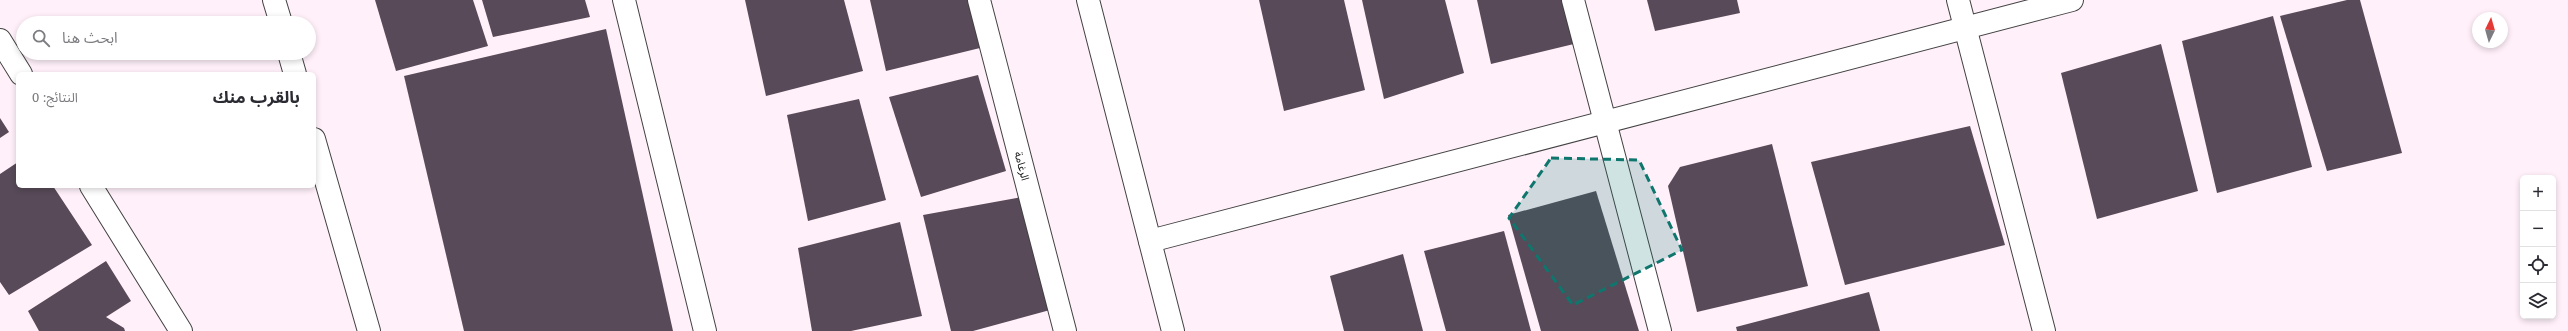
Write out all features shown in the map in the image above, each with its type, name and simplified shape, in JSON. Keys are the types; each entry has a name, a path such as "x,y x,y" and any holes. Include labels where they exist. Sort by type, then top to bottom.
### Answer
{"street":[{"path":"274,0 279,16"},
{"path":"624,0 705,331"},
{"name":"الرغامة","path":"979,0 1065,331"},
{"path":"1088,0 1173,331"},
{"path":"1573,0 1660,331"},
{"path":"1958,0 2044,331"},
{"path":"1150,241 2072,0"},
{"path":"0,40 20,72"},
{"path":"291,60 294,72"},
{"path":"316,146 369,331"},
{"path":"91,188 181,331"}],"highlighted area":[{"path":"1551,158 1639,160 1682,250 1573,305 1509,218"}],"building":[{"path":"375,0 473,0 488,46 396,71"},
{"path":"482,0 585,0 590,17 493,37"},
{"path":"745,0 844,0 863,71 766,96"},
{"path":"870,0 969,0 980,48 886,71"},
{"path":"1259,0 1344,0 1365,90 1284,111"},
{"path":"1362,0 1445,0 1464,73 1384,99"},
{"path":"1477,0 1566,0 1578,43 1491,64"},
{"path":"1647,0 1737,0 1740,13 1655,31"},
{"path":"2347,0 2360,0 2402,153 2327,171 2280,16"},
{"path":"2273,16 2312,167 2217,193 2182,41"},
{"path":"606,29 673,331 464,331 404,76"},
{"path":"2161,44 2198,191 2097,219 2061,73"},
{"path":"978,75 1006,171 921,197 889,97"},
{"path":"859,99 886,200 808,221 787,115"},
{"path":"0,118 9,132 0,138"},
{"path":"1970,126 2005,245 1845,285 1811,162"},
{"path":"1772,144 1808,286 1697,312 1668,186 1680,167"},
{"path":"16,163 16,188 54,188 92,245 9,295 0,282 0,174"},
{"path":"1596,191 1639,331 1541,331 1508,215"},
{"path":"1022,197 1050,310 973,331 951,331 923,215"},
{"path":"900,222 922,316 851,331 812,331 798,248"},
{"path":"1504,231 1531,331 1446,331 1424,251"},
{"path":"1403,254 1423,331 1344,331 1330,276"},
{"path":"106,261 131,301 106,317 124,328 125,331 39,331 28,311"},
{"path":"1869,292 1880,331 1737,331 1736,327"}]}
